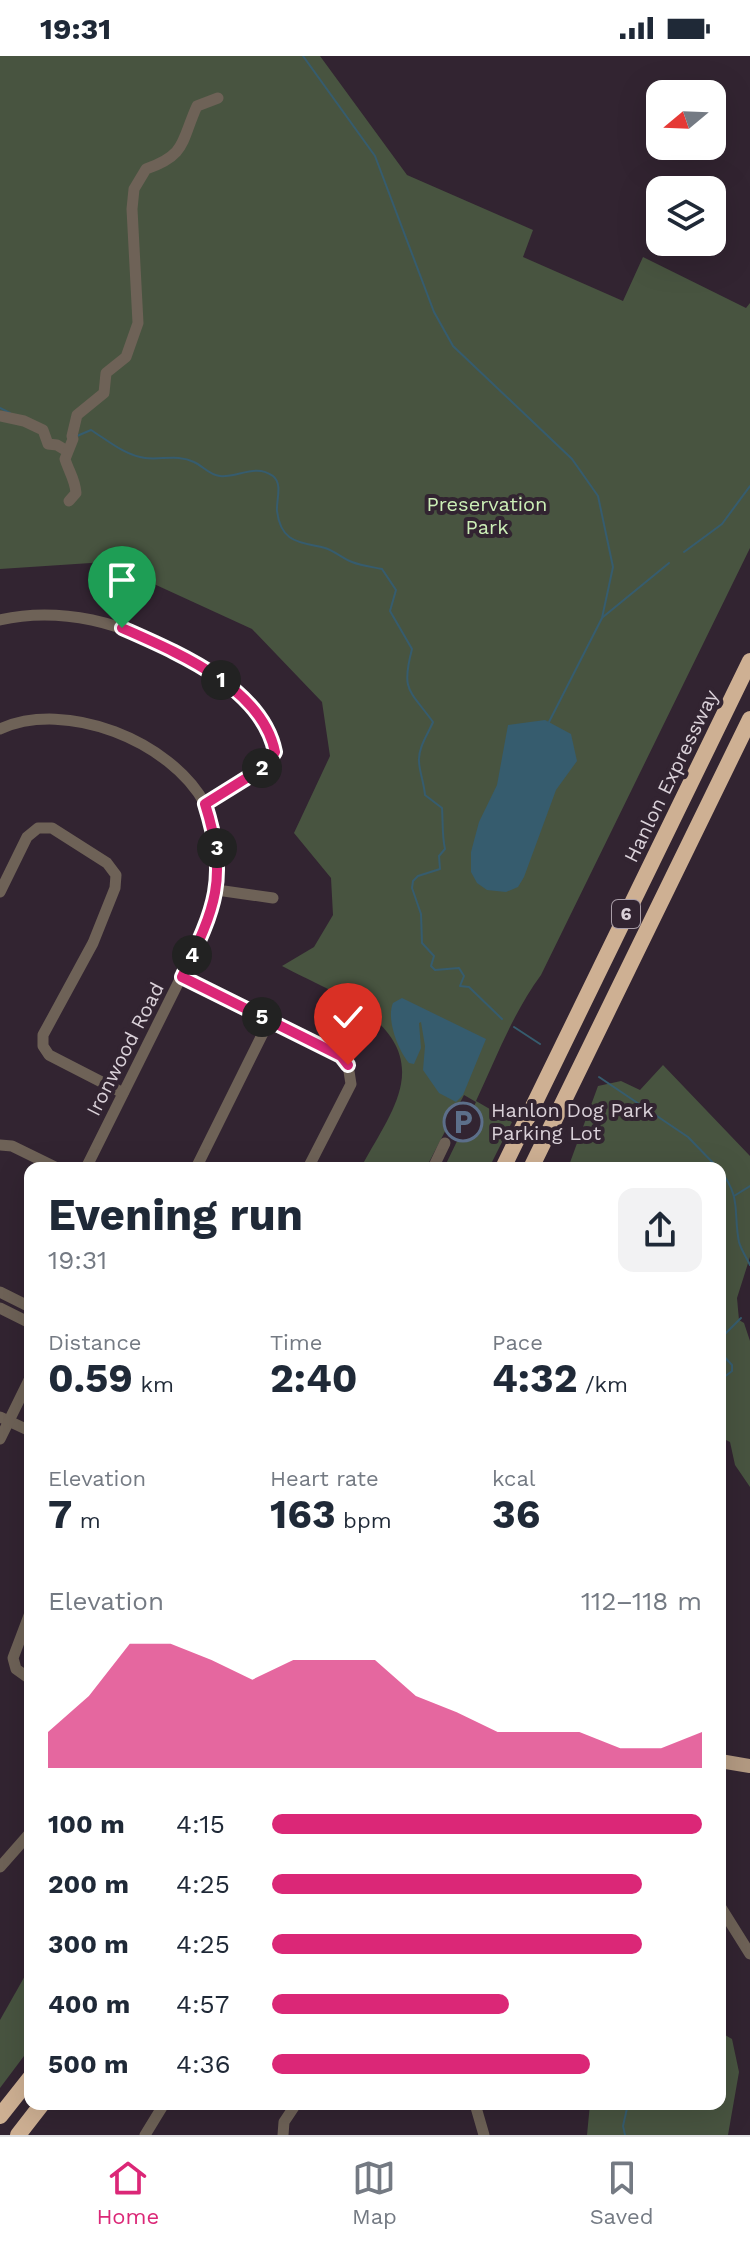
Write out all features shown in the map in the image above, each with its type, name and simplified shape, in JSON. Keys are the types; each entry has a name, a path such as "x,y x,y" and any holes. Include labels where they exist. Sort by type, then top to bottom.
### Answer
{"highway":[{"name":"Hanlon Expressway","path":"506,1162 750,661"},
{"name":"6","path":"534,1162 750,719"},
{"path":"0,2116 24,2086"},
{"path":"18,2135 37,2110"}],"main road":[{"path":"726,1762 750,1766"}],"street":[{"path":"69,501 76,493 74,474 65,459 77,415 104,393 106,373 126,357 138,323 132,209 134,189 146,169 165,163 179,153 197,106 218,98"},
{"path":"0,416 24,421 43,430 48,444 67,451"},
{"path":"0,620 55,615 122,628 192,662 245,701 271,735 275,752 266,766 205,804"},
{"name":"Ironwood Road","path":"0,729 45,718 93,722 163,758 205,804 216,839 217,890 210,919 89,1162"},
{"path":"0,892 27,837 38,828 52,828 107,863 116,875 115,888 93,943 43,1035 43,1046 49,1055 123,1093"},
{"path":"217,890 273,898"},
{"path":"182,977 341,1056 348,1065 351,1084 311,1162"},
{"path":"199,1162 269,1021"},
{"path":"436,1162 445,1143"},
{"path":"0,1145 12,1146 45,1162"},
{"path":"0,1292 24,1304"},
{"path":"0,1308 24,1320"},
{"path":"0,1439 5,1419 24,1388"},
{"path":"5,1419 24,1428"},
{"path":"24,1629 13,1658 16,1669 24,1675"},
{"path":"0,1867 24,1840"},
{"path":"726,1916 750,1954"},
{"path":"738,1935 750,1927"},
{"path":"145,2135 160,2110"},
{"path":"283,2135 284,2122 292,2110"},
{"path":"477,2110 484,2135"}],"green space":[{"name":"Preservation Park","path":"0,56 320,56 407,175 533,230 523,257 623,301 643,257 746,308 750,303 750,548 476,1101 512,1122 492,1162 447,1162 476,1102 464,1095 429,1162 364,1162 390,1116 401,1084 401,1061 394,1042 380,1024 362,1010 282,966 314,947 333,915 331,878 294,833 330,756 322,702 252,629 106,562 0,569"},
{"path":"663,1065 750,1156 750,1257 737,1298 739,1320 744,1323 750,1341 750,1487 735,1465 730,1442 726,1440 726,1162 570,1162 598,1086 621,1081 640,1090"},
{"path":"24,1978 24,2056 0,2088 0,2020"},
{"path":"726,2036 732,2039 739,2072 728,2135 587,2135 589,2110 726,2110"}],"water":[{"path":"545,720 571,734 577,761 556,790 518,887 506,892 487,890 477,883 471,872 471,852 479,822 497,785 508,725"},
{"path":"402,998 486,1039 463,1095 456,1102 439,1093 423,1070 425,1046 421,1022 421,1048 414,1064 409,1063 401,1050 394,1034 391,1010 393,1003"}],"waterway":[{"path":"303,56 375,156 434,312 453,346 572,459 598,496 613,567 602,618 549,722"},
{"path":"0,408 10,413"},
{"path":"77,436 91,430 131,454 145,458 188,460 216,475 267,472 278,483 279,522 288,536 329,549 356,563 382,569 396,590 390,611 412,649 407,673 409,689 433,722 422,746 419,765 425,795 442,808 445,849 439,856 440,869 418,876 413,881 412,888 421,914 422,943 434,956 431,966 435,970 459,968 464,976 460,986 469,987 502,1019"},
{"path":"684,552 722,524 750,486"},
{"path":"603,617 669,563"},
{"path":"514,1027 540,1044"},
{"path":"599,1077 688,1137 712,1162"},
{"path":"726,1179 734,1197 739,1242 750,1265"},
{"path":"734,1196 750,1186"},
{"path":"726,1333 741,1318"},
{"path":"726,1358 732,1365 732,1371 726,1376"},
{"path":"625,2135 623,2126 627,2110"}],"place":[{"name":"Hanlon Dog Park Parking Lot","path":"463,1122"}],"route":[{"path":"122,628 166,647 206,669 227,685 245,701 271,735 275,752 266,766 205,804 216,839 219,869 217,890 210,919 182,977 341,1056 348,1065"}]}
